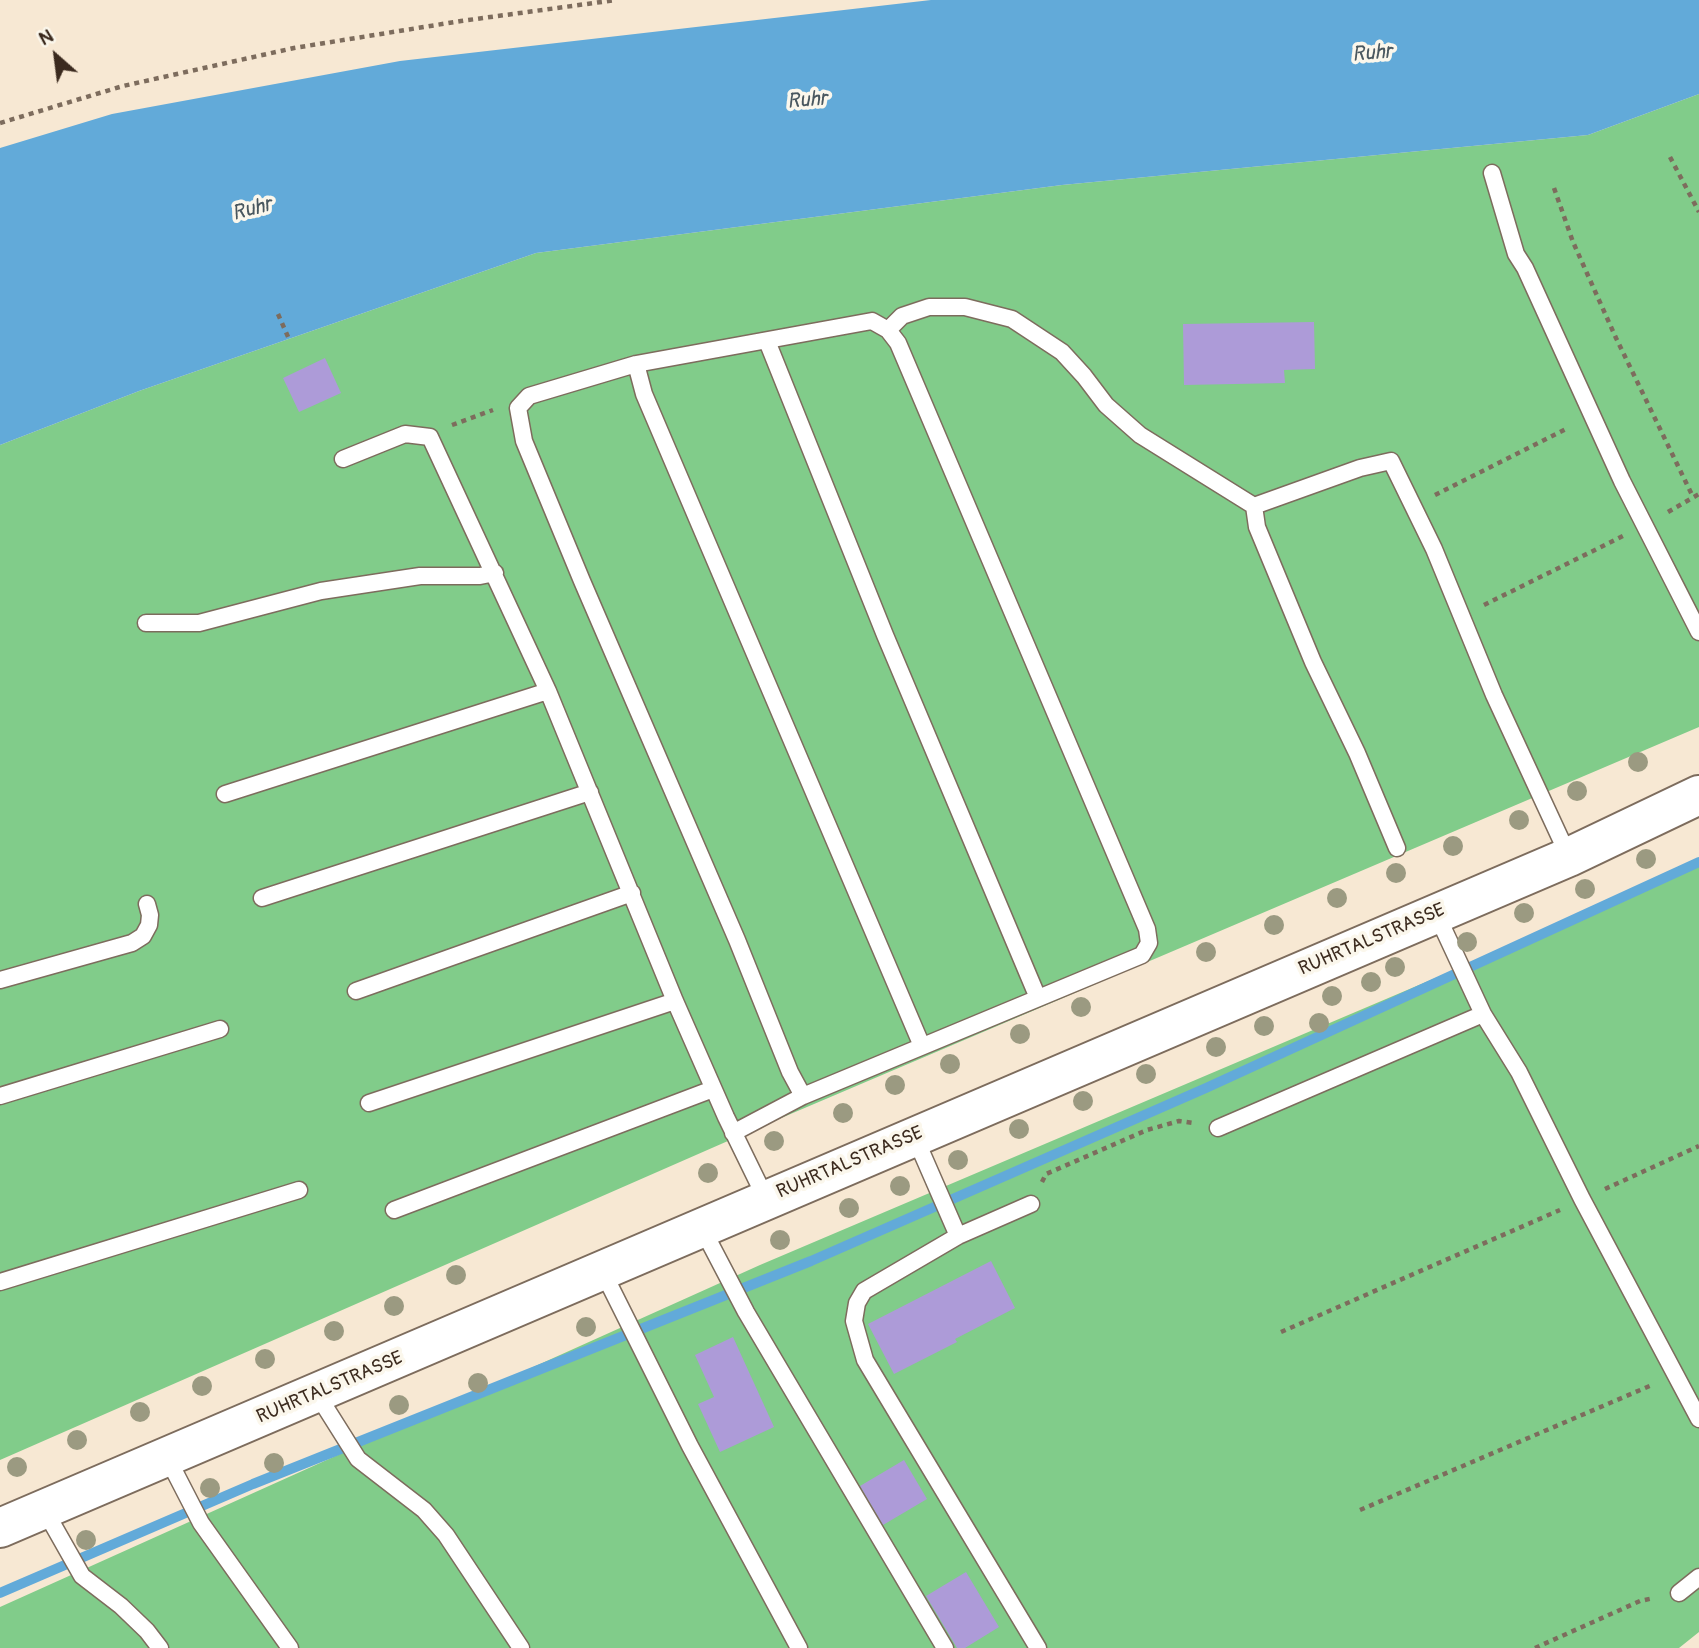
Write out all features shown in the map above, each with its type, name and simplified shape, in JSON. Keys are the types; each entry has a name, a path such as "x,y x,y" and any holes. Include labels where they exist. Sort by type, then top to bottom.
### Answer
{"main road":[{"name":"RUHRTALSTRASSE","path":"0,1528 1569,857 1699,795"}],"lane":[{"path":"1492,173 1516,254 1525,268 1645,526 1699,632"},
{"path":"888,330 902,317 929,307 965,307 1012,319 1062,352 1106,405 1140,435 1254,506 1257,527 1272,564 1397,848"},
{"path":"733,1133 803,1096 1142,955 1149,943 1147,929 898,343 888,330 872,321 636,364 529,396 518,408 524,441 577,569 737,940 790,1072 803,1096"},
{"path":"767,341 880,622 1038,998"},
{"path":"636,364 644,394 922,1046"},
{"path":"343,459 405,434 430,437 548,691 675,1001 733,1133 766,1199"},
{"path":"1254,506 1360,468 1391,461 1569,857"},
{"path":"146,623 199,623 321,591 408,578 480,576 495,573"},
{"path":"225,794 548,691"},
{"path":"262,898 590,792"},
{"path":"356,991 632,893"},
{"path":"0,980 132,943 142,936 149,925 147,904"},
{"path":"1436,913 1483,1014 1519,1072 1581,1199 1699,1419"},
{"path":"369,1103 675,1001"},
{"path":"1217,1128 1483,1014"},
{"path":"0,1096 220,1029"},
{"path":"394,1210 713,1088"},
{"path":"914,1135 958,1236"},
{"path":"0,1282 299,1190"},
{"path":"1031,1205 958,1236 864,1291 857,1303 853,1321 865,1360 1038,1648"},
{"path":"702,1228 746,1312 945,1648"},
{"path":"603,1272 690,1446 799,1648"},
{"path":"317,1394 358,1459 425,1510 446,1535 521,1648"},
{"path":"167,1457 201,1523 290,1648"},
{"path":"44,1509 82,1576 121,1606 160,1648"},
{"path":"1679,1593 1699,1577"}],"path":[{"path":"0,123 122,86 295,48 461,21 616,0"},
{"path":"1670,157 1699,212"},
{"path":"1554,188 1573,242 1616,338 1693,497"},
{"path":"278,314 289,339"},
{"path":"430,437 460,420 503,407 518,408"},
{"path":"1413,506 1592,416"},
{"path":"1461,616 1645,526 1699,494"},
{"path":"1031,1205 1046,1174 1147,1130 1179,1121 1217,1128"},
{"path":"1282,1332 1699,1146"},
{"path":"1360,1510 1658,1383 1678,1377"},
{"path":"1535,1648 1640,1601 1679,1593"}],"green space":[{"path":"1699,94 1699,727 753,1130 0,1460 0,445 139,391 536,253 1062,185 1588,135"},
{"path":"1699,866 1699,1632 1679,1648 0,1648 0,1607 760,1265"}],"water":[{"name":"Ruhr","path":"931,0 1699,0 1699,94 1588,135 1062,185 536,253 139,391 0,445 0,148 112,114 400,61"}],"building":[{"path":"1314,322 1315,369 1284,370 1285,383 1184,385 1183,324"},
{"path":"325,358 341,393 299,412 283,378"},
{"path":"991,1261 1015,1308 894,1374 868,1324"},
{"path":"733,1337 774,1427 720,1452 698,1404 714,1397 695,1355"},
{"path":"904,1460 927,1499 883,1525 860,1486"},
{"path":"966,1572 999,1627 965,1648 957,1648 926,1596"}],"waterway":[{"path":"0,1593 253,1484 811,1261 1206,1088 1699,862"}]}
